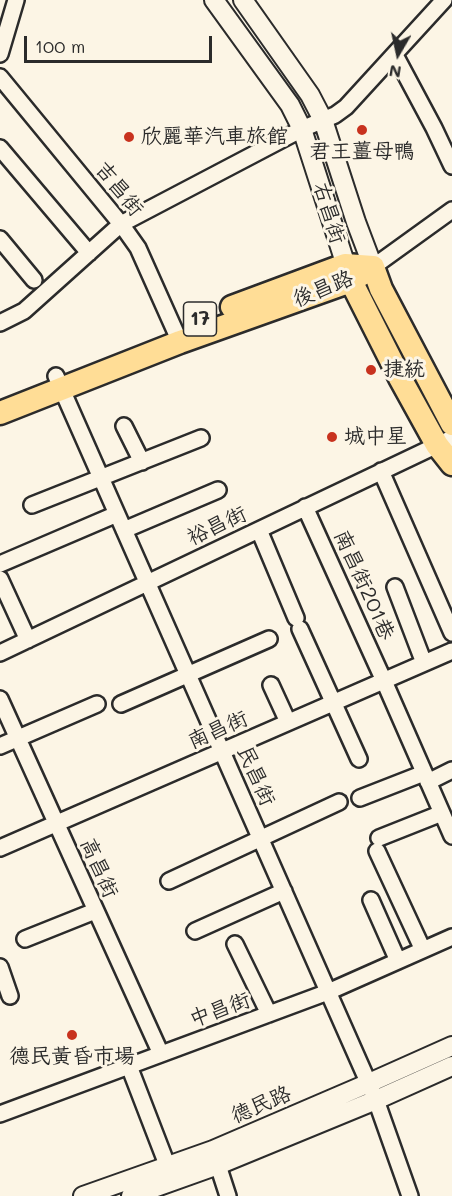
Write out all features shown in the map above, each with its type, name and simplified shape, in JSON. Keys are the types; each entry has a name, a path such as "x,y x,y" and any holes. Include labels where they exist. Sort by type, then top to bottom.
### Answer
{"main road":[{"name":"後昌路","path":"0,413 59,383 177,335 348,273 373,267"},
{"name":"右昌街","path":"373,267 381,289 452,424"},
{"name":"右昌街","path":"348,273 400,378 444,441 452,464"},
{"name":"後昌路","path":"0,398 59,383"}],"street":[{"path":"0,54 16,0"},
{"name":"右昌街","path":"214,0 290,105 302,129 348,273"},
{"name":"右昌街","path":"243,0 310,95 323,120 373,267"},
{"path":"0,323 24,311 121,224 302,129 335,115 346,107 444,0"},
{"path":"395,55 452,166"},
{"name":"吉昌街","path":"0,77 121,224 138,249 177,335"},
{"path":"0,148 89,253"},
{"path":"373,267 452,210"},
{"path":"0,239 34,280"},
{"name":"民昌街","path":"59,383 372,1091 410,1196"},
{"path":"124,426 142,462"},
{"path":"32,505 201,438"},
{"name":"裕昌街","path":"0,653 444,441"},
{"path":"381,471 452,633"},
{"path":"124,530 218,490"},
{"name":"南昌街201巷","path":"305,507 452,836"},
{"path":"0,564 117,514"},
{"path":"259,530 359,759"},
{"path":"2,587 28,640"},
{"path":"395,587 424,663"},
{"path":"121,704 269,639"},
{"name":"南昌街","path":"0,848 452,651"},
{"path":"271,685 288,722"},
{"name":"高昌街","path":"0,699 161,1054"},
{"path":"0,746 97,704"},
{"path":"360,798 452,770"},
{"path":"169,881 339,802"},
{"path":"423,950 378,844 442,813"},
{"path":"195,931 284,891"},
{"path":"371,900 398,961"},
{"path":"25,939 95,911"},
{"name":"中昌街","path":"0,1114 328,992 452,937"},
{"path":"235,944 269,1014"},
{"path":"1,973 10,996"},
{"name":"德民路","path":"372,1091 452,1046"},
{"path":"129,1066 171,1173"},
{"name":"德民路","path":"84,1196 171,1173 216,1157 372,1091 452,1066"},
{"path":"216,1157 228,1196"},
{"name":"德民路","path":"131,1196 171,1173"}],"place":[{"name":"君王薑母鴨","path":"362,130"},
{"name":"欣麗華汽車旅館","path":"129,137"},
{"name":"捷統","path":"371,370"},
{"name":"城中星","path":"332,437"},
{"name":"德民黃昏市場","path":"72,1035"}]}
